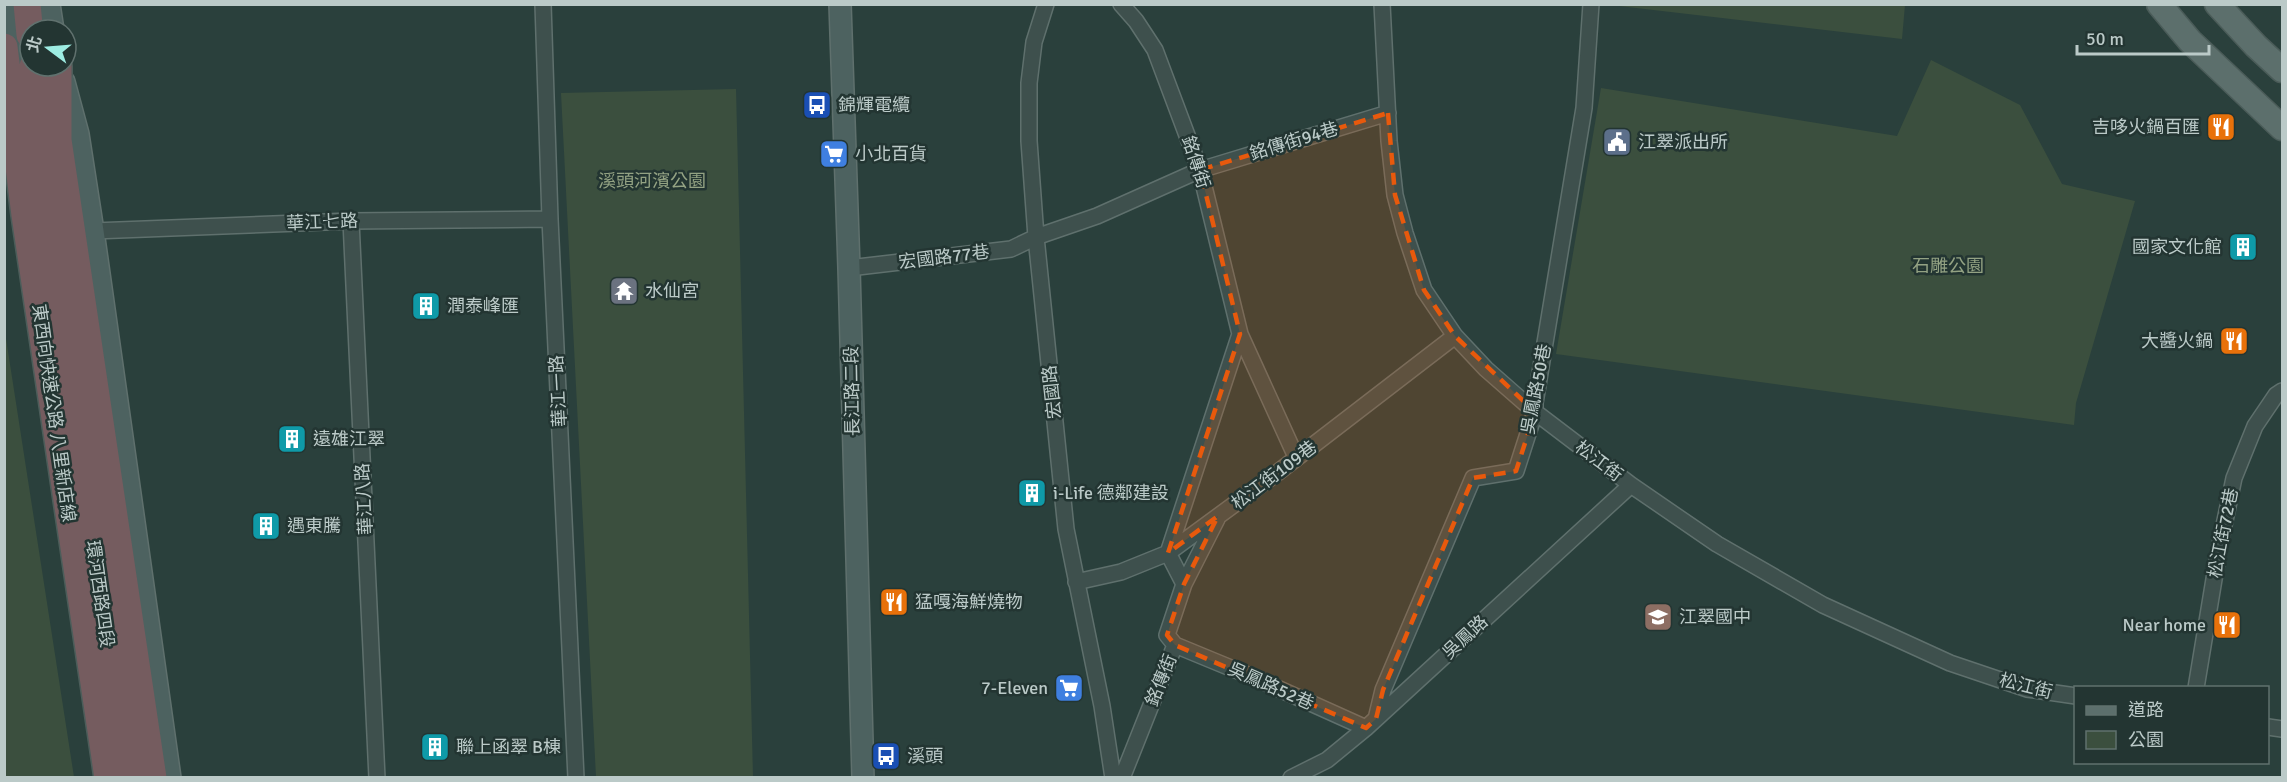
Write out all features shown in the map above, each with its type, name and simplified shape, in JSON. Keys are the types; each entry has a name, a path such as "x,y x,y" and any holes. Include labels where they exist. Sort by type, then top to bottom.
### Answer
{"highway":[{"name":"東西向快速公路 八里新店線","path":"22,78 25,215 108,777"},
{"name":"東西向快速公路 八里新店線","path":"26,78 131,777"},
{"path":"59,78 58,140 153,777"}],"main road":[{"name":"長江路二段","path":"840,4 863,777"},
{"path":"2159,4 2190,41 2283,128"},
{"path":"2217,4 2256,46 2283,70"},
{"name":"環河西路四段","path":"4,5 18,41"},
{"name":"環河西路四段","path":"26,78 126,777"},
{"path":"62,78 78,134 93,231 170,777"}],"street":[{"name":"華江一路","path":"543,4 550,219 576,777"},
{"name":"宏國路","path":"1046,4 1034,42 1029,83 1029,141 1036,237 1066,529 1102,706 1113,777"},
{"name":"銘傳街","path":"1121,4 1136,21 1155,50 1200,170 1240,334 1296,457"},
{"name":"松江街","path":"1382,4 1395,195 1424,290 1455,336 1486,369 1535,412 1631,485 1718,543 1823,605 1950,663 2027,689 2074,696"},
{"name":"吳鳳路50巷","path":"1371,724 1383,690 1473,478 1516,471 1535,412 1584,108 1591,4"},
{"name":"環河西路四段","path":"4,88 100,777"},
{"name":"銘傳街94巷","path":"1036,237 1097,216 1200,170 1388,113"},
{"name":"華江七路","path":"93,231 351,221 550,219"},
{"name":"華江八路","path":"351,221 377,777"},
{"name":"宏國路77巷","path":"849,268 1011,249 1036,237"},
{"path":"1184,584 1168,553 1240,334"},
{"name":"松江街109巷","path":"1076,582 1121,572 1168,553 1374,400 1455,336"},
{"name":"松江街72巷","path":"2196,686 2219,549 2234,478 2255,426 2276,395 2283,391"},
{"name":"吳鳳路","path":"1291,777 1327,760 1371,724 1631,485"},
{"name":"銘傳街","path":"1122,777 1175,645 1167,635 1184,584 1218,517"},
{"name":"吳鳳路52巷","path":"1175,645 1371,724"}],"highlighted area":[{"path":"1388,113 1395,195 1424,290 1455,336 1535,412 1516,471 1473,478 1383,690 1376,719 1366,728 1175,645 1167,635 1184,584 1218,516 1168,553 1240,334 1200,170"}],"green space":[{"path":"1602,4 1905,4 1905,5 1902,39"},
{"name":"石雕公園","path":"1931,60 2020,105 2062,184 2135,201 2076,403 2074,425 1556,354 1601,88 1897,136"},
{"name":"溪頭河濱公園","path":"736,89 753,777 596,777 561,93"},
{"path":"5,332 74,777 5,777"}],"place":[{"name":"錦輝電纜","path":"817,105"},
{"name":"吉哆火鍋百匯","path":"2221,127"},
{"name":"江翠派出所","path":"1617,142"},
{"name":"小北百貨","path":"834,154"},
{"name":"國家文化館","path":"2243,247"},
{"name":"水仙宮","path":"624,291"},
{"name":"潤泰峰匯","path":"426,306"},
{"name":"大醬火鍋","path":"2234,341"},
{"name":"遠雄江翠","path":"292,439"},
{"name":"i-Life 德鄰建設","path":"1032,493"},
{"name":"遇東騰","path":"266,526"},
{"name":"猛嘎海鮮燒物","path":"894,602"},
{"name":"江翠國中","path":"1658,617"},
{"name":"Near home","path":"2227,625"},
{"name":"7-Eleven","path":"1069,688"},
{"name":"聯上函翠 B棟","path":"435,747"},
{"name":"溪頭","path":"886,756"}]}
